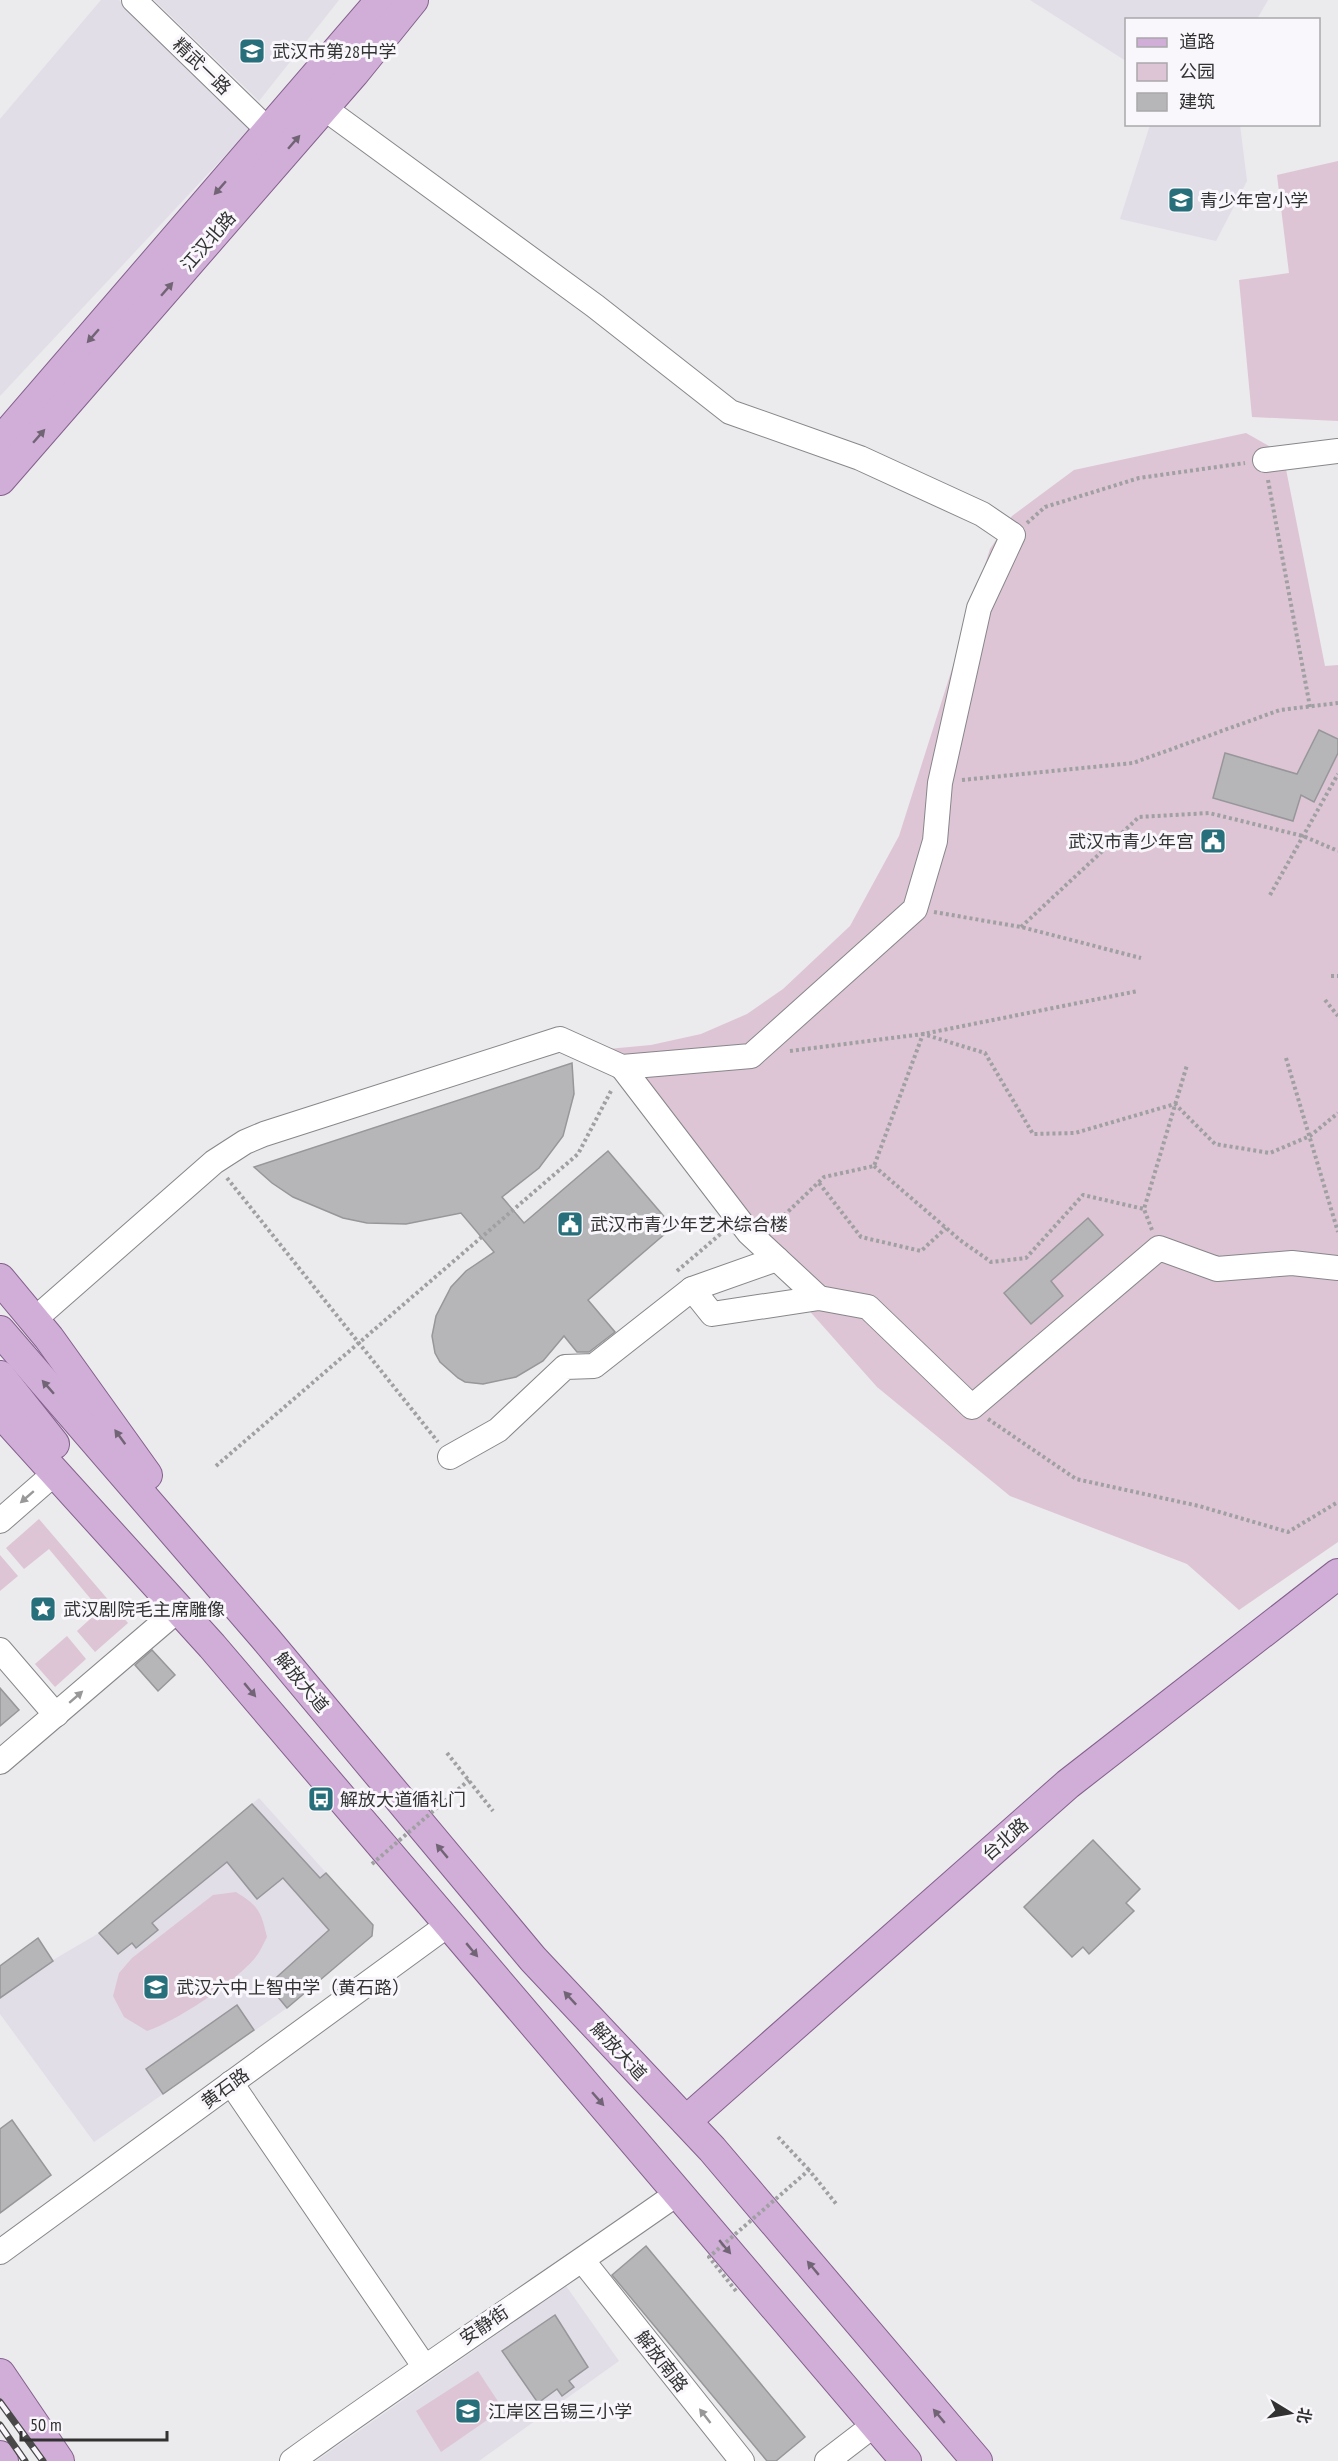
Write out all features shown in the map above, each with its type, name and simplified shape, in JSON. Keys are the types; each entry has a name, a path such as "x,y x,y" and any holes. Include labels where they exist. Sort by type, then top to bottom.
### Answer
{"main road":[{"name":"江汉北路","path":"0,442 269,131 315,98 381,0"},
{"name":"江汉北路","path":"0,480 315,98 413,0"},
{"name":"解放大道","path":"0,1279 35,1319 265,1638"},
{"name":"解放大道","path":"0,1331 265,1638 533,1959 686,2121 977,2461"},
{"path":"0,1376 212,1646"},
{"path":"0,1412 212,1646 906,2461"},
{"name":"台北路","path":"686,2121 1068,1784 1338,1574"},
{"path":"0,2374 59,2461"},
{"path":"0,2456 3,2461"}],"street":[{"name":"精武一路","path":"134,0 269,131"},
{"path":"315,98 595,306 730,412 860,458 982,514 1013,535 979,608 940,783 935,841 915,909 751,1056 622,1068"},
{"path":"1265,460 1338,452"},
{"path":"35,1319 214,1162 264,1134 560,1039 622,1068 758,1241 819,1298"},
{"path":"692,1289 712,1314 819,1298 868,1307 972,1407 1159,1248 1217,1269 1292,1263 1338,1268"},
{"path":"450,1457 498,1430 565,1367 594,1366 692,1289 777,1259"},
{"path":"0,1521 55,1473"},
{"path":"0,1762 179,1609"},
{"path":"0,1650 56,1715"},
{"name":"黄石路","path":"0,2252 449,1924"},
{"path":"231,2084 424,2366"},
{"name":"安静街","path":"292,2461 424,2366 583,2261 678,2193"},
{"name":"解放南路","path":"583,2261 742,2461"},
{"path":"827,2461 874,2425"}],"path":[{"path":"1013,535 1045,507 1139,478 1265,460 1310,707"},
{"path":"940,783 1133,763 1280,710 1338,703"},
{"path":"1270,895 1338,774"},
{"path":"1021,927 1139,817 1209,813 1304,836 1338,851"},
{"path":"915,909 1021,927 1141,958"},
{"path":"1331,976 1338,976"},
{"path":"751,1056 923,1034 1138,991"},
{"path":"1325,1000 1338,1016"},
{"path":"923,1034 985,1053 1033,1134 1075,1133 1175,1104"},
{"path":"874,1166 923,1034"},
{"path":"1286,1058 1338,1232"},
{"path":"1159,1248 1144,1209 1187,1065"},
{"path":"216,1466 578,1154 622,1068"},
{"path":"1175,1104 1215,1144 1270,1153 1310,1136 1338,1113"},
{"path":"214,1162 450,1457"},
{"path":"758,1241 824,1177 874,1166"},
{"path":"874,1166 946,1228 991,1262 1026,1258 1083,1195 1144,1209"},
{"path":"819,1183 861,1237 921,1251 946,1228"},
{"path":"972,1407 1076,1479 1199,1506 1288,1532 1338,1502"},
{"path":"447,1753 494,1811"},
{"path":"372,1864 469,1780"},
{"path":"778,2137 837,2205"},
{"path":"736,2291 709,2257 809,2170"}],"shaded area":[{"path":"101,0 119,0 250,129 0,396 0,119"},
{"name":"武汉市第28中学","path":"154,0 339,0 259,101"},
{"path":"1030,0 1268,0 1258,18 1125,18 1125,60"},
{"name":"青少年宫小学","path":"1150,126 1240,126 1247,181 1216,241 1120,219"},
{"name":"武汉六中上智中学（黄石路）","path":"259,1798 373,1925 372,1936 287,2008 94,2142 0,2014 0,1966 38,1938 53,1960 99,1933"},
{"name":"江岸区吕锡三小学","path":"566,2286 619,2361 479,2461 316,2461"}],"green space":[{"path":"1338,161 1338,421 1252,417 1239,280 1289,273 1277,175"},
{"path":"1246,433 1283,454 1325,666 1338,665 1338,1542 1239,1610 1187,1564 1010,1496 877,1387 750,1244 597,1050 651,1045 701,1034 747,1014 783,989 850,926 899,836 990,549 1012,516 1074,470"},
{"path":"39,1519 128,1623 95,1652 77,1631 100,1610 49,1549 24,1569 6,1548"},
{"path":"0,1555 18,1576 0,1591"},
{"path":"67,1636 86,1659 55,1687 35,1664"},
{"path":"236,1892 250,1901 258,1910 263,1921 267,1937 255,1958 220,1989 189,2010 159,2026 147,2031 124,2017 113,1996 119,1973 132,1958 213,1895"},
{"path":"478,2371 503,2409 441,2452 416,2411"}],"building":[{"path":"1319,730 1338,739 1338,753 1314,802 1301,795 1293,821 1213,798 1225,753 1297,774"},
{"name":"武汉市青少年艺术综合楼","path":"572,1063 574,1094 563,1136 539,1168 502,1197 524,1223 608,1151 673,1227 588,1300 615,1332 589,1352 577,1352 564,1336 543,1361 516,1377 483,1384 465,1382 440,1362 435,1353 432,1336 436,1316 451,1287 466,1271 494,1252 461,1213 406,1224 367,1223 343,1218 293,1197 254,1167"},
{"path":"1088,1218 1103,1235 1051,1281 1063,1296 1031,1324 1004,1293"},
{"path":"152,1650 175,1675 158,1691 135,1665"},
{"path":"0,1688 19,1710 0,1726"},
{"path":"252,1804 320,1878 326,1873 373,1925 372,1936 287,2008 268,1985 329,1930 283,1878 257,1899 227,1862 152,1923 158,1930 136,1948 132,1943 118,1954 99,1933"},
{"path":"1093,1840 1140,1889 1126,1903 1134,1911 1089,1954 1083,1947 1072,1957 1024,1907"},
{"path":"38,1938 53,1961 0,1998 0,1966"},
{"path":"237,2005 254,2030 163,2094 146,2069"},
{"path":"12,2120 51,2175 0,2213 0,2129"},
{"path":"646,2246 805,2437 776,2461 767,2461 612,2275"},
{"path":"555,2315 588,2367 569,2381 574,2387 562,2396 557,2389 538,2403 502,2351"}],"railway":[{"path":"0,2402 43,2461"},
{"path":"0,2425 25,2461"}],"place":[{"name":"武汉市第28中学","path":"252,51"},
{"name":"青少年宫小学","path":"1181,200"},
{"name":"武汉市青少年宫","path":"1213,841"},
{"name":"武汉市青少年艺术综合楼","path":"570,1224"},
{"name":"武汉剧院毛主席雕像","path":"43,1609"},
{"name":"解放大道循礼门","path":"321,1799"},
{"name":"武汉六中上智中学（黄石路）","path":"156,1987"},
{"name":"江岸区吕锡三小学","path":"468,2411"}]}
